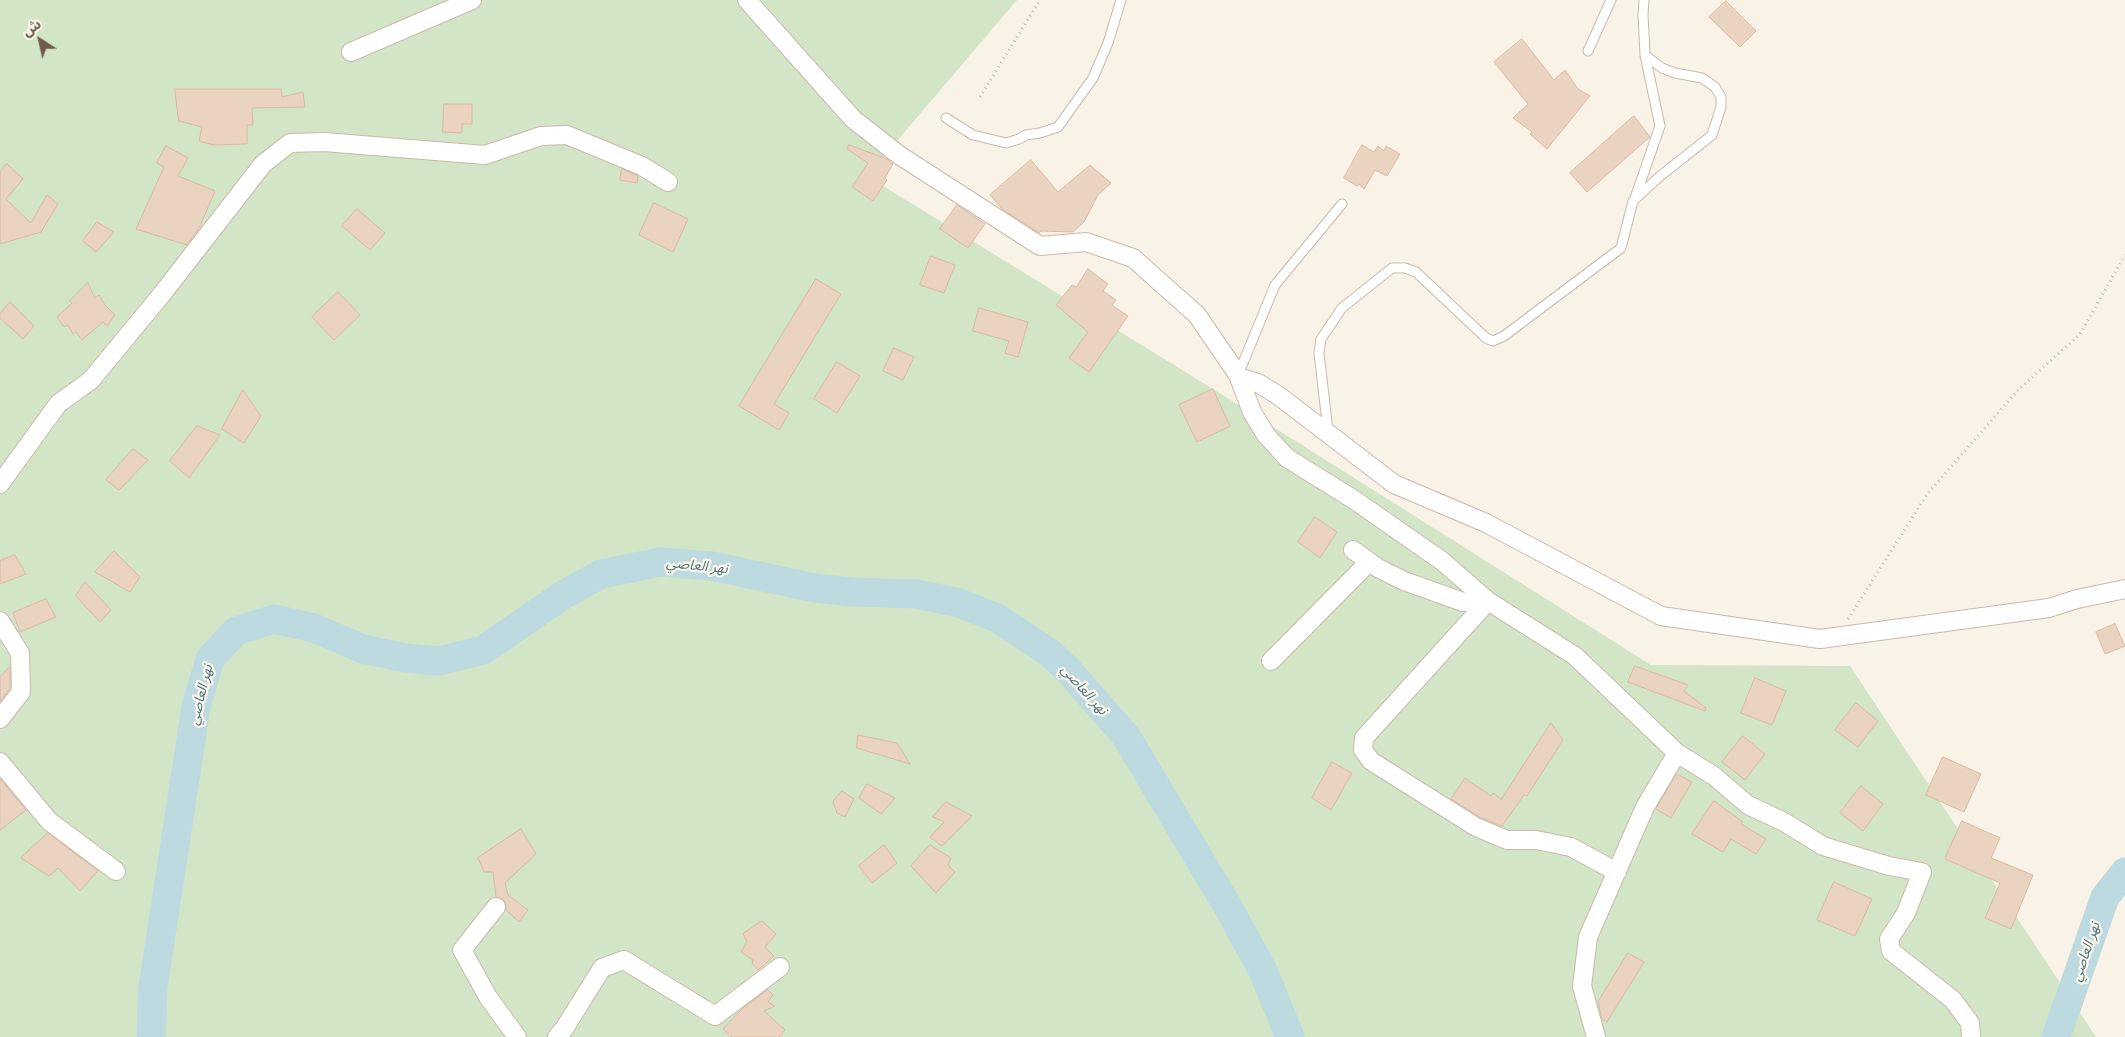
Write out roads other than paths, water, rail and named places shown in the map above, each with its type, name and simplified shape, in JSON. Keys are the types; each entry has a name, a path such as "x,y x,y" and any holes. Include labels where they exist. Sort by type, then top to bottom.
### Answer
{"street":[{"path":"351,52 472,0"},
{"path":"747,0 853,119 900,155 1040,246 1086,242 1133,258 1197,315 1238,376 1252,412 1266,435 1287,458 1338,489 1427,551 1488,600 1576,656 1677,753 1714,776 1748,805 1784,822 1822,846 1889,866 1922,872 1906,913 1889,939 1890,951 1953,1000 1970,1023 1972,1037"},
{"path":"0,484 58,404 91,380 162,294 263,164 290,143 324,142 485,155 541,136 567,135 642,166 668,182"},
{"path":"1238,376 1258,383 1279,396 1394,484 1486,523 1661,616 1820,639 2049,608 2077,599 2125,589"},
{"path":"1353,550 1378,568 1404,581 1463,602 1488,600"},
{"path":"1271,661 1369,562"},
{"path":"1488,600 1364,738 1363,750 1371,761 1476,827 1507,840 1536,840 1571,847 1617,872"},
{"path":"0,621 20,653 21,692 0,719"},
{"path":"1596,1037 1582,986 1588,937 1645,807 1677,753"},
{"path":"0,762 49,821 116,871"},
{"path":"496,907 462,950 488,997 517,1037"},
{"path":"557,1037 602,968 624,960 715,1016 780,967"}],"lane":[{"path":"946,118 973,135 1006,143 1026,135 1058,127 1093,78 1108,43 1121,0"},
{"path":"1588,51 1611,0"},
{"path":"1328,434 1319,353 1321,339 1342,308 1392,268 1405,268 1416,272 1486,338 1493,341 1504,336 1621,248 1634,201 1660,126 1645,55 1644,0"},
{"path":"1634,201 1659,177 1712,134 1721,107 1721,97 1715,87 1702,78 1681,75 1662,68 1645,55"},
{"path":"1238,376 1275,285 1342,204"}],"waterway":[{"name":"نهر العاصي","path":"151,1037 153,987 196,707 210,659 236,631 274,619 314,628 363,649 405,658 439,661 483,650 563,595 601,574 660,562 712,566 815,588 852,592 917,594 959,603 997,618 1050,653 1066,668 1126,736 1228,907 1263,971 1290,1037"},
{"name":"نهر العاصي","path":"2056,1037 2105,897 2125,872"}]}
